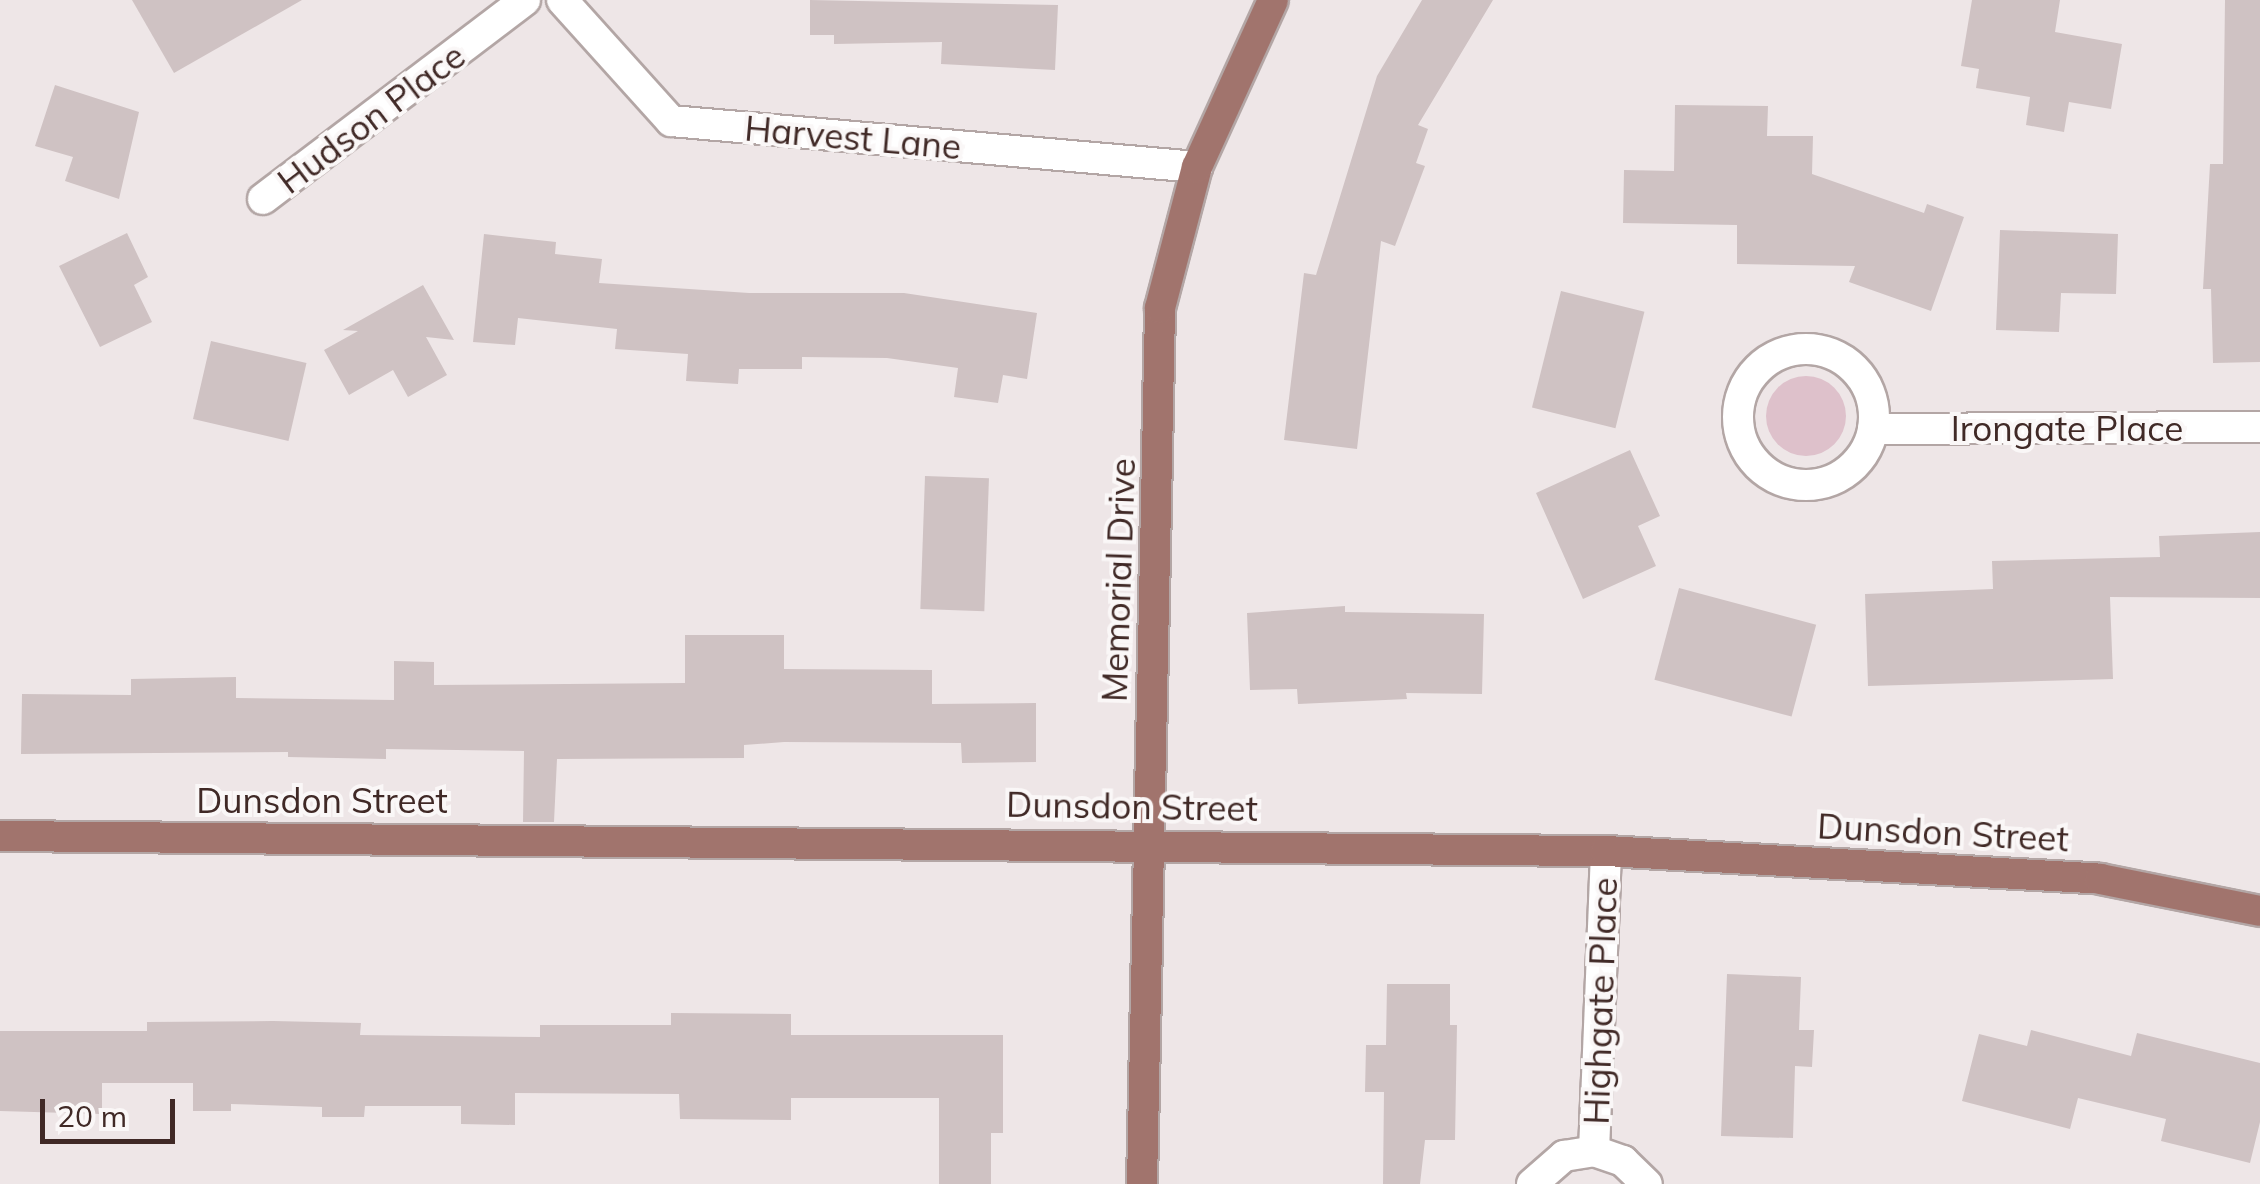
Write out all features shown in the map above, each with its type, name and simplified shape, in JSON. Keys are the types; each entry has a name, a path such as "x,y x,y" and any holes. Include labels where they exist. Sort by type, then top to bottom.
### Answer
{"main road":[{"name":"Memorial Drive","path":"1142,1184 1146,842 1160,308 1197,167 1273,0"},
{"name":"Dunsdon Street","path":"0,836 1146,842 1606,851 2100,879 2260,910"}],"street":[{"name":"Hudson Place","path":"264,199 525,0"},
{"name":"Harvest Lane","path":"562,0 671,121 1197,167"},
{"path":"1818,350 1850,365 1865,383 1874,428 1866,449 1836,478 1794,484 1757,464 1738,426 1739,405 1762,364 1782,353 1818,350"},
{"name":"Irongate Place","path":"1874,428 2260,427"},
{"name":"Highgate Place","path":"1594,1151 1606,851"},
{"name":"Highgate Place","path":"1532,1184 1564,1156 1594,1151 1624,1160 1647,1184"}],"shaded area":[{"path":"1806,376 1821,379 1834,388 1843,401 1843,431 1834,444 1821,453 1806,456 1791,453 1778,444 1769,431 1766,416 1769,401 1778,388 1791,379"}],"building":[{"path":"132,0 302,0 174,73"},
{"path":"810,0 1058,5 1055,70 941,64 942,42 834,44 834,35 810,35"},
{"path":"1422,0 1493,0 1418,125 1428,129 1416,163 1425,166 1395,246 1381,241 1357,449 1284,440 1304,273 1316,275 1377,76"},
{"path":"1972,0 2060,0 2055,32 2122,44 2111,109 2069,102 2064,132 2026,125 2030,97 1976,88 1979,69 1961,66"},
{"path":"2225,0 2260,0 2260,362 2213,363 2211,289 2203,289 2210,164 2223,164"},
{"path":"55,85 139,112 119,199 65,181 73,157 35,146"},
{"path":"1675,105 1768,106 1767,136 1813,136 1812,174 1924,213 1927,204 1964,217 1931,311 1849,282 1855,266 1737,264 1737,225 1623,223 1624,170 1674,171"},
{"path":"2000,230 2118,234 2116,294 2061,293 2059,332 1996,330"},
{"path":"127,233 148,277 134,285 152,322 100,347 59,266"},
{"path":"484,234 556,242 555,254 602,259 599,283 749,293 904,293 1037,313 1027,379 1003,375 998,403 954,397 958,368 887,358 802,357 802,369 739,369 738,384 686,381 688,354 615,349 617,329 518,318 515,345 473,342"},
{"path":"423,285 454,340 426,337 447,375 408,397 393,370 349,395 324,350 358,331 343,330"},
{"path":"1561,291 1644,312 1615,428 1532,407"},
{"path":"211,341 306,363 288,441 193,419"},
{"path":"1630,450 1660,516 1638,526 1656,566 1583,599 1536,493"},
{"path":"925,476 989,478 984,611 920,609"},
{"path":"2260,532 2260,598 2110,597 2113,679 1868,686 1865,594 1993,589 1992,561 2160,557 2159,536"},
{"path":"1679,588 1816,625 1792,717 1654,680"},
{"path":"1345,606 1345,612 1484,614 1482,694 1406,693 1407,699 1298,704 1297,689 1250,690 1247,613"},
{"path":"685,635 784,635 784,669 932,670 932,704 1036,703 1036,762 962,763 961,743 784,742 744,745 744,758 557,759 554,822 523,822 524,751 386,749 386,759 288,757 288,752 21,754 22,694 131,695 131,679 236,677 236,698 394,700 394,661 434,662 434,685 685,683"},
{"path":"1727,974 1801,977 1799,1030 1814,1030 1812,1067 1795,1066 1793,1138 1721,1136"},
{"path":"1387,984 1450,984 1450,1025 1457,1025 1455,1140 1425,1140 1420,1184 1383,1184 1384,1092 1365,1092 1366,1045 1386,1045"},
{"path":"671,1013 791,1014 791,1035 1003,1035 1003,1133 991,1133 991,1184 939,1184 939,1098 791,1098 791,1120 680,1119 679,1094 515,1093 515,1125 461,1124 461,1106 365,1106 364,1117 322,1117 322,1107 231,1104 231,1111 193,1111 193,1083 102,1083 102,1114 0,1111 0,1031 147,1031 147,1022 273,1021 361,1023 360,1035 540,1037 540,1025 671,1025"},
{"path":"2031,1030 2131,1056 2137,1033 2260,1063 2260,1122 2250,1163 2161,1141 2166,1119 2078,1098 2070,1129 1962,1101 1979,1034 2027,1046"}]}
